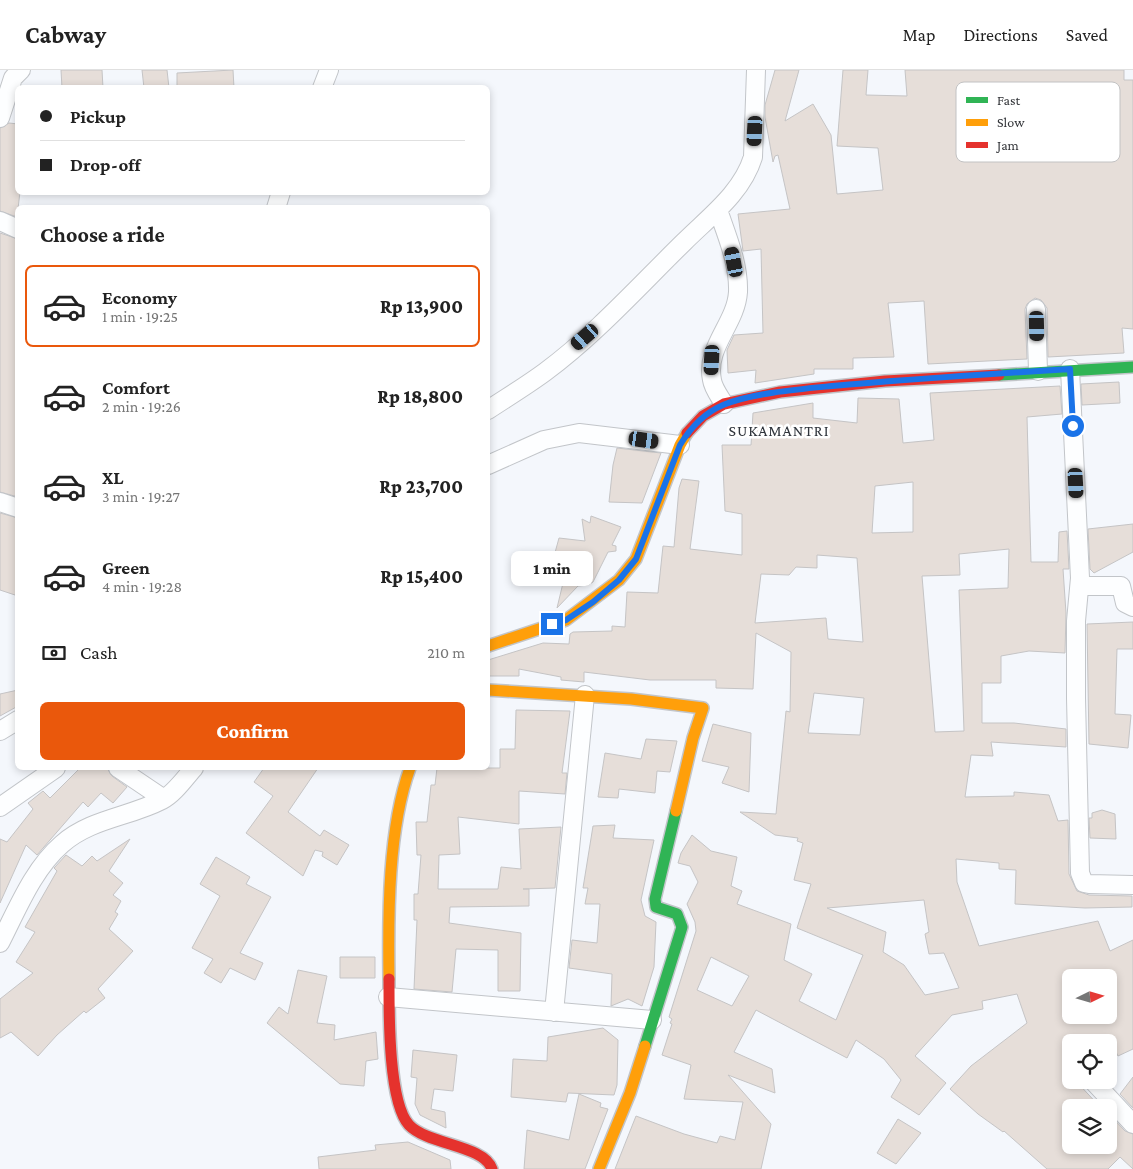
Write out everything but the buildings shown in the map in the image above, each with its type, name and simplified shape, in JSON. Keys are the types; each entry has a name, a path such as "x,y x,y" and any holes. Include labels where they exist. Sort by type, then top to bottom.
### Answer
{"street":[{"path":"0,118 13,78 21,70"},
{"path":"323,85 329,70"},
{"path":"490,409 553,365 611,314 718,210 749,170 753,157 756,70"},
{"path":"718,210 731,250 738,292 730,321 716,345 712,360 712,381 724,404"},
{"path":"0,221 15,228"},
{"path":"1036,309 1038,371"},
{"path":"490,645 566,620 619,580 636,559 680,445 688,432 703,416 724,404 780,392 817,388 1038,371 1133,366"},
{"path":"1070,369 1080,586 1076,621 1076,698 1081,878 1084,883 1089,884 1133,885"},
{"path":"490,464 544,440 580,433 680,445"},
{"path":"0,502 15,507"},
{"path":"1080,586 1121,586 1125,603 1133,607"},
{"path":"490,690 585,695 703,708 693,738 656,899 656,907 677,914 682,926 630,1093 599,1169"},
{"path":"554,1012 585,695"},
{"path":"0,731 15,722"},
{"path":"0,807 53,770"},
{"path":"121,770 164,799"},
{"path":"0,944 40,870 50,855 63,842 90,826 164,799 192,770"},
{"path":"409,770 399,802 394,847 388,998 398,1106 403,1117 412,1128 481,1156 490,1163 492,1169"},
{"path":"388,998 652,1020"},
{"path":"1100,1089 1133,1124"}],"traffic: fast":[{"path":"999,375 1133,367"},
{"path":"645,1046 682,927 677,914 656,907 655,899 676,811"}],"traffic: slow":[{"path":"490,645 566,620 619,580 636,559 680,445 687,433"},
{"path":"490,690 631,699 703,708 693,738 676,811"},
{"path":"389,979 389,900 393,844 397,818 409,770"},
{"path":"599,1169 630,1093 645,1046"}],"traffic: jam":[{"path":"687,433 703,416 724,404 780,392 885,381 999,375"},
{"path":"389,979 393,1077 402,1113 409,1125 418,1132 478,1155 487,1161 492,1169"}],"district":[{"name":"SUKAMANTRI","path":"779,430"}],"route":[{"path":"552,624 566,620 593,602 619,580 636,559 648,531 666,477 680,445 688,432 703,416 724,404 780,392 885,381 1070,369 1073,426"}]}
